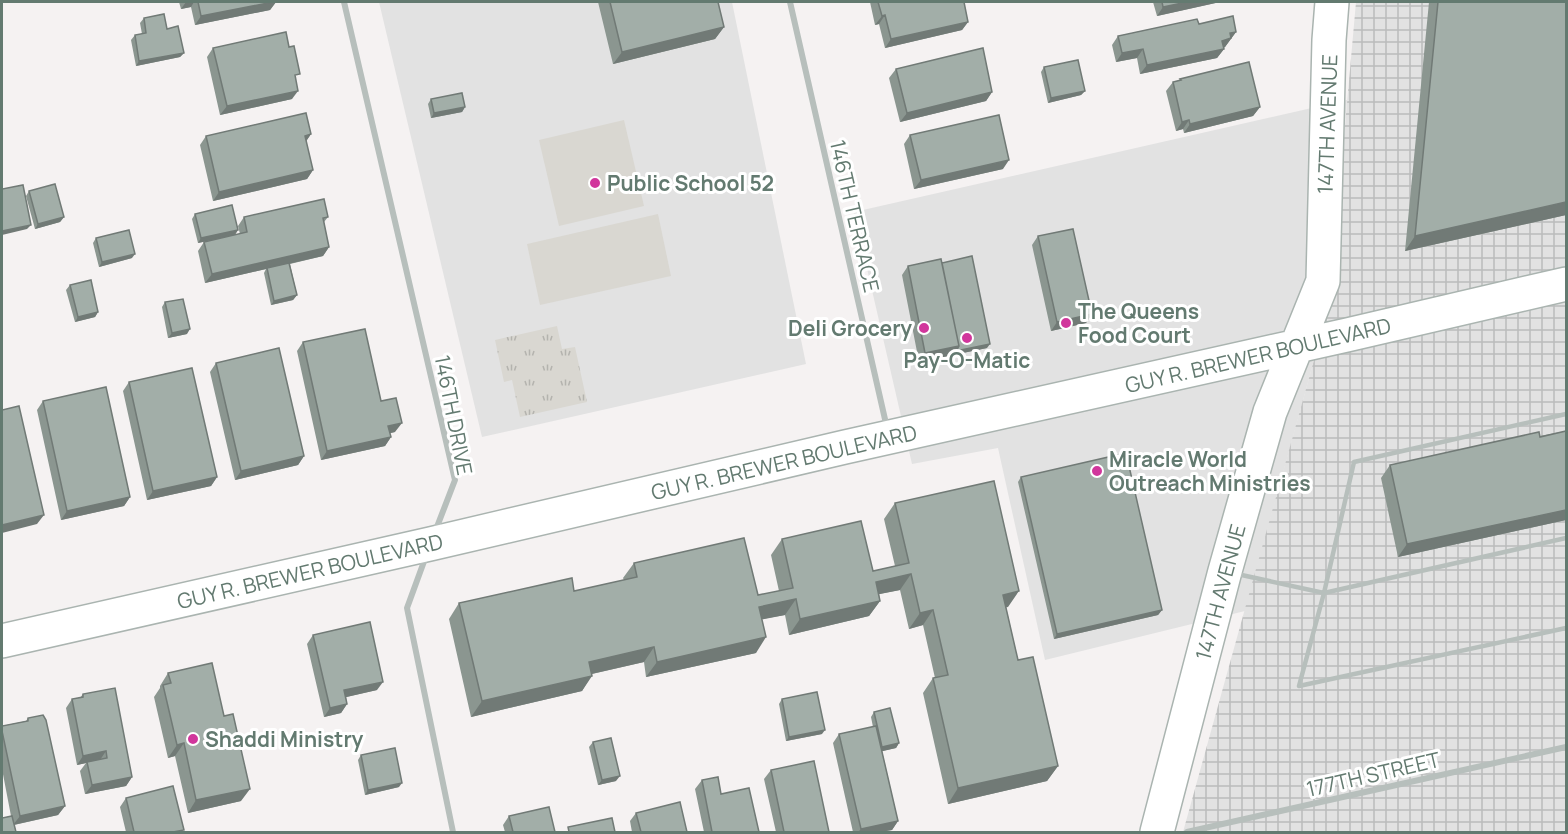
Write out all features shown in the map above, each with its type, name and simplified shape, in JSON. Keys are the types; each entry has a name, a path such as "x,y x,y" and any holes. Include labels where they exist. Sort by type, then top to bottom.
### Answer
{"main road":[{"name":"147TH AVENUE","path":"1157,832 1225,571 1270,412 1323,281 1332,2"},
{"name":"GUY R. BREWER BOULEVARD","path":"2,640 1566,284"}],"street":[{"name":"146TH DRIVE","path":"344,2 455,480 407,608 453,832"},
{"name":"146TH TERRACE","path":"790,2 889,437"},
{"name":"177TH STREET","path":"1187,832 1566,747"}],"lane":[{"path":"1566,414 1354,462 1324,593 1299,686 1566,628"},
{"path":"1225,571 1324,593 1566,538"}],"shaded area":[{"name":"Public School 52","path":"379,2 732,2 806,364 482,437"},
{"path":"1356,2 1566,2 1566,832 1183,832 1329,306"},
{"path":"1347,100 1329,306 1245,611 1045,660 998,448 912,464 854,212"}],"green space":[{"path":"624,120 644,206 559,226 539,140"},
{"path":"658,214 671,276 540,305 527,244"},
{"path":"557,326 562,349 575,347 587,402 520,417 512,380 504,382 495,340"}],"building":[{"path":"198,2 273,2 201,16"},
{"path":"610,2 718,2 724,27 622,52"},
{"path":"878,2 964,2 968,22 891,39 885,15 882,16"},
{"path":"1162,2 1187,2 1163,7"},
{"path":"1438,2 1566,2 1566,202 1415,236"},
{"path":"164,14 167,29 178,26 184,53 139,61 135,35 146,33 144,18"},
{"path":"1233,16 1236,32 1230,33 1231,38 1222,41 1224,49 1147,65 1143,49 1122,53 1118,36 1197,19 1199,24"},
{"path":"286,32 289,47 294,46 300,74 295,75 298,91 227,106 213,48"},
{"path":"983,48 992,92 907,113 896,69"},
{"path":"1078,60 1085,91 1051,98 1044,67"},
{"path":"1249,62 1260,107 1190,124 1189,120 1182,122 1173,82"},
{"path":"462,93 465,107 434,113 431,99"},
{"path":"306,113 311,134 305,136 313,170 219,192 206,136"},
{"path":"999,115 1009,160 921,180 910,135"},
{"path":"55,184 64,217 38,224 29,191"},
{"path":"23,185 31,225 2,231 2,189"},
{"path":"324,199 328,217 323,218 329,247 212,274 204,242 247,232 244,217"},
{"path":"232,205 238,230 201,238 195,214"},
{"path":"1073,229 1092,314 1057,322 1038,236"},
{"path":"129,230 135,254 102,262 96,238"},
{"path":"972,256 990,344 956,351 959,346 942,263"},
{"path":"941,259 959,346 925,353 908,266"},
{"path":"289,263 297,295 274,301 267,268"},
{"path":"91,280 98,312 78,317 70,285"},
{"path":"183,299 190,329 172,333 165,302"},
{"path":"365,329 381,401 396,398 402,423 388,426 391,437 327,451 303,342"},
{"path":"279,348 304,456 241,471 216,363"},
{"path":"192,368 217,477 153,491 129,382"},
{"path":"106,387 130,497 67,511 43,401"},
{"path":"19,406 44,515 2,525 2,410"},
{"path":"1566,431 1566,510 1407,544 1390,465 1539,432 1540,437"},
{"path":"1126,453 1162,610 1057,634 1021,477"},
{"path":"994,481 1019,591 1003,595 1018,660 1033,657 1058,766 958,788 933,678 948,675 933,610 920,613 911,574 876,582 880,601 800,619 796,599 759,607 766,637 657,662 654,647 589,662 592,676 482,701 459,603 572,578 574,591 637,577 634,563 744,538 758,595 793,588 782,539 861,521 873,571 909,563 895,503"},
{"path":"370,622 383,682 344,690 347,704 330,708 313,635"},
{"path":"212,663 224,716 233,714 250,789 196,800 184,743 177,745 163,685 171,683 168,673"},
{"path":"115,688 132,777 92,785 87,762 107,758 106,751 83,756 72,699 83,697 83,694"},
{"path":"817,692 825,730 789,737 782,699"},
{"path":"890,708 899,743 882,747 874,712"},
{"path":"43,715 65,806 20,816 2,726 28,721 28,718"},
{"path":"876,726 898,821 861,829 839,734"},
{"path":"611,738 620,776 602,780 593,742"},
{"path":"395,748 402,783 368,790 361,755"},
{"path":"814,761 829,832 784,832 771,770"},
{"path":"718,777 721,794 749,788 759,832 712,832 702,780"},
{"path":"173,786 184,830 134,832 126,798"},
{"path":"680,802 687,832 641,832 636,813"},
{"path":"549,807 555,832 513,832 509,816"},
{"path":"12,816 16,832 2,832 2,818"},
{"path":"612,818 615,832 569,832 568,827"}],"place":[{"name":"Public School 52","path":"595,183"},
{"name":"The Queens Food Court","path":"1066,323"},
{"name":"Deli Grocery","path":"924,328"},
{"name":"Pay-O-Matic","path":"967,338"},
{"name":"Miracle World Outreach Ministries","path":"1097,471"},
{"name":"Shaddi Ministry","path":"193,739"}]}
